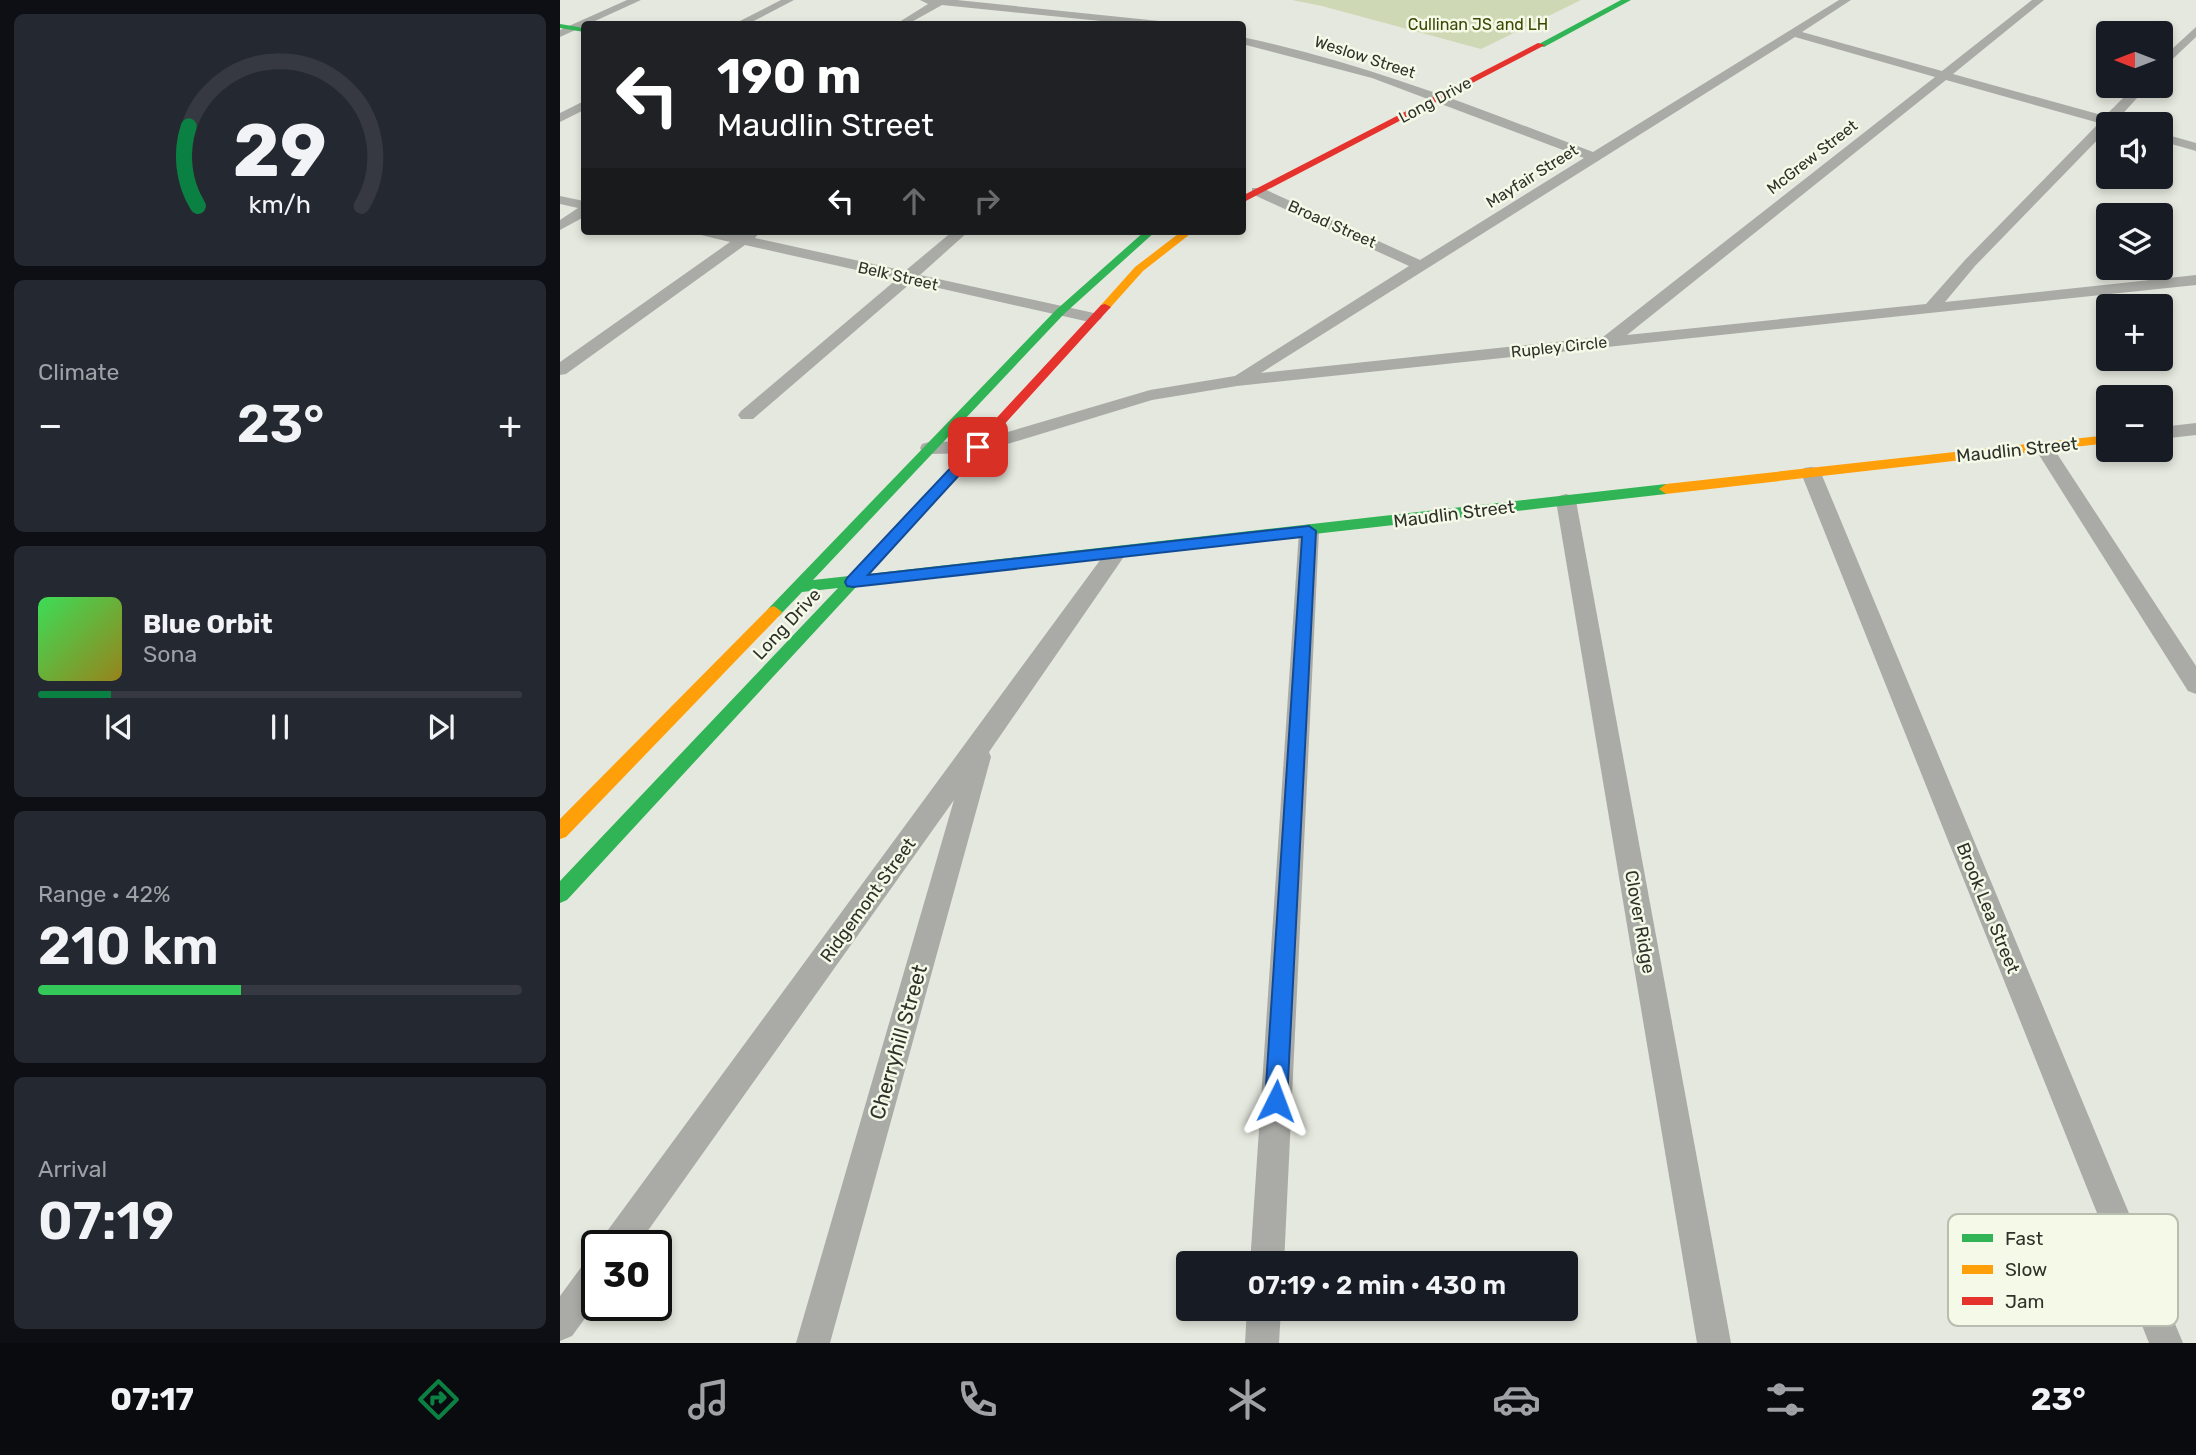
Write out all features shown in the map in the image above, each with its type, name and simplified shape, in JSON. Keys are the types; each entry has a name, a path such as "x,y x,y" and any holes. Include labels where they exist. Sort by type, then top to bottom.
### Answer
{"main road":[{"name":"Long Drive","path":"1395,102 1599,0"},
{"name":"Long Drive","path":"1250,188 1346,145 1627,0"},
{"path":"1573,13 1591,19"},
{"path":"1495,52 1515,58"},
{"path":"1326,136 1346,145"},
{"name":"Long Drive","path":"560,831 798,587 1060,312 1146,235"},
{"name":"Long Drive","path":"560,894 853,582 1139,269 1184,235"},
{"name":"Maudlin Street","path":"798,587 2096,441"},
{"path":"630,759 670,777"}],"street":[{"path":"588,21 636,0"},
{"path":"746,21 789,0"},
{"path":"925,0 1081,10 1137,21"},
{"name":"Mayfair Street","path":"1237,381 1846,0"},
{"name":"McGrew Street","path":"1608,342 2039,0"},
{"path":"906,21 939,2"},
{"path":"1099,21 1107,17"},
{"path":"2174,53 2196,30"},
{"path":"1793,33 2096,118"},
{"name":"Weslow Street","path":"1246,41 1330,61 1438,98 1593,157"},
{"path":"1246,54 1269,45"},
{"path":"2122,112 2133,98"},
{"path":"560,118 581,107"},
{"path":"1931,308 1970,263 2096,140"},
{"path":"2173,140 2196,146"},
{"name":"Broad Street","path":"1250,188 1421,266"},
{"path":"560,200 581,204"},
{"path":"560,226 581,213"},
{"path":"560,370 749,235"},
{"name":"Belk Street","path":"749,235 906,278 1094,318"},
{"path":"747,415 957,235"},
{"name":"Rupley Circle","path":"929,448 978,447 1150,395 1237,381 2196,280"},
{"path":"2173,432 2196,429"},
{"path":"2043,447 2196,685"},
{"name":"Brook Lea Street","path":"1811,473 2113,1214"},
{"name":"Clover Ridge","path":"1566,502 1714,1343"},
{"path":"1268,1251 1309,531"},
{"name":"Ridgemont Street","path":"629,1230 983,741 1116,552"},
{"name":"Cherryhill Street","path":"813,1343 983,741"},
{"path":"560,1324 581,1296"},
{"path":"1262,1343 1263,1321"},
{"name":"Brook Lea Street","path":"2159,1326 2166,1343"}],"green space":[{"name":"Cullinan JS and LH","path":"1292,0 1581,0 1481,49"}],"traffic: fast":[{"path":"1541,45 1627,0"},
{"path":"560,26 581,30"},
{"path":"774,612 1060,312 1147,235"},
{"path":"798,587 1666,489"},
{"path":"560,894 897,534"}],"traffic: slow":[{"path":"1105,307 1139,269 1184,235"},
{"path":"1666,489 2096,440"},
{"path":"560,831 774,612"}],"traffic: jam":[{"path":"1246,198 1541,45"},
{"path":"897,534 1105,307"}],"route":[{"path":"978,447 853,582 1309,531 1276,1101"}]}
